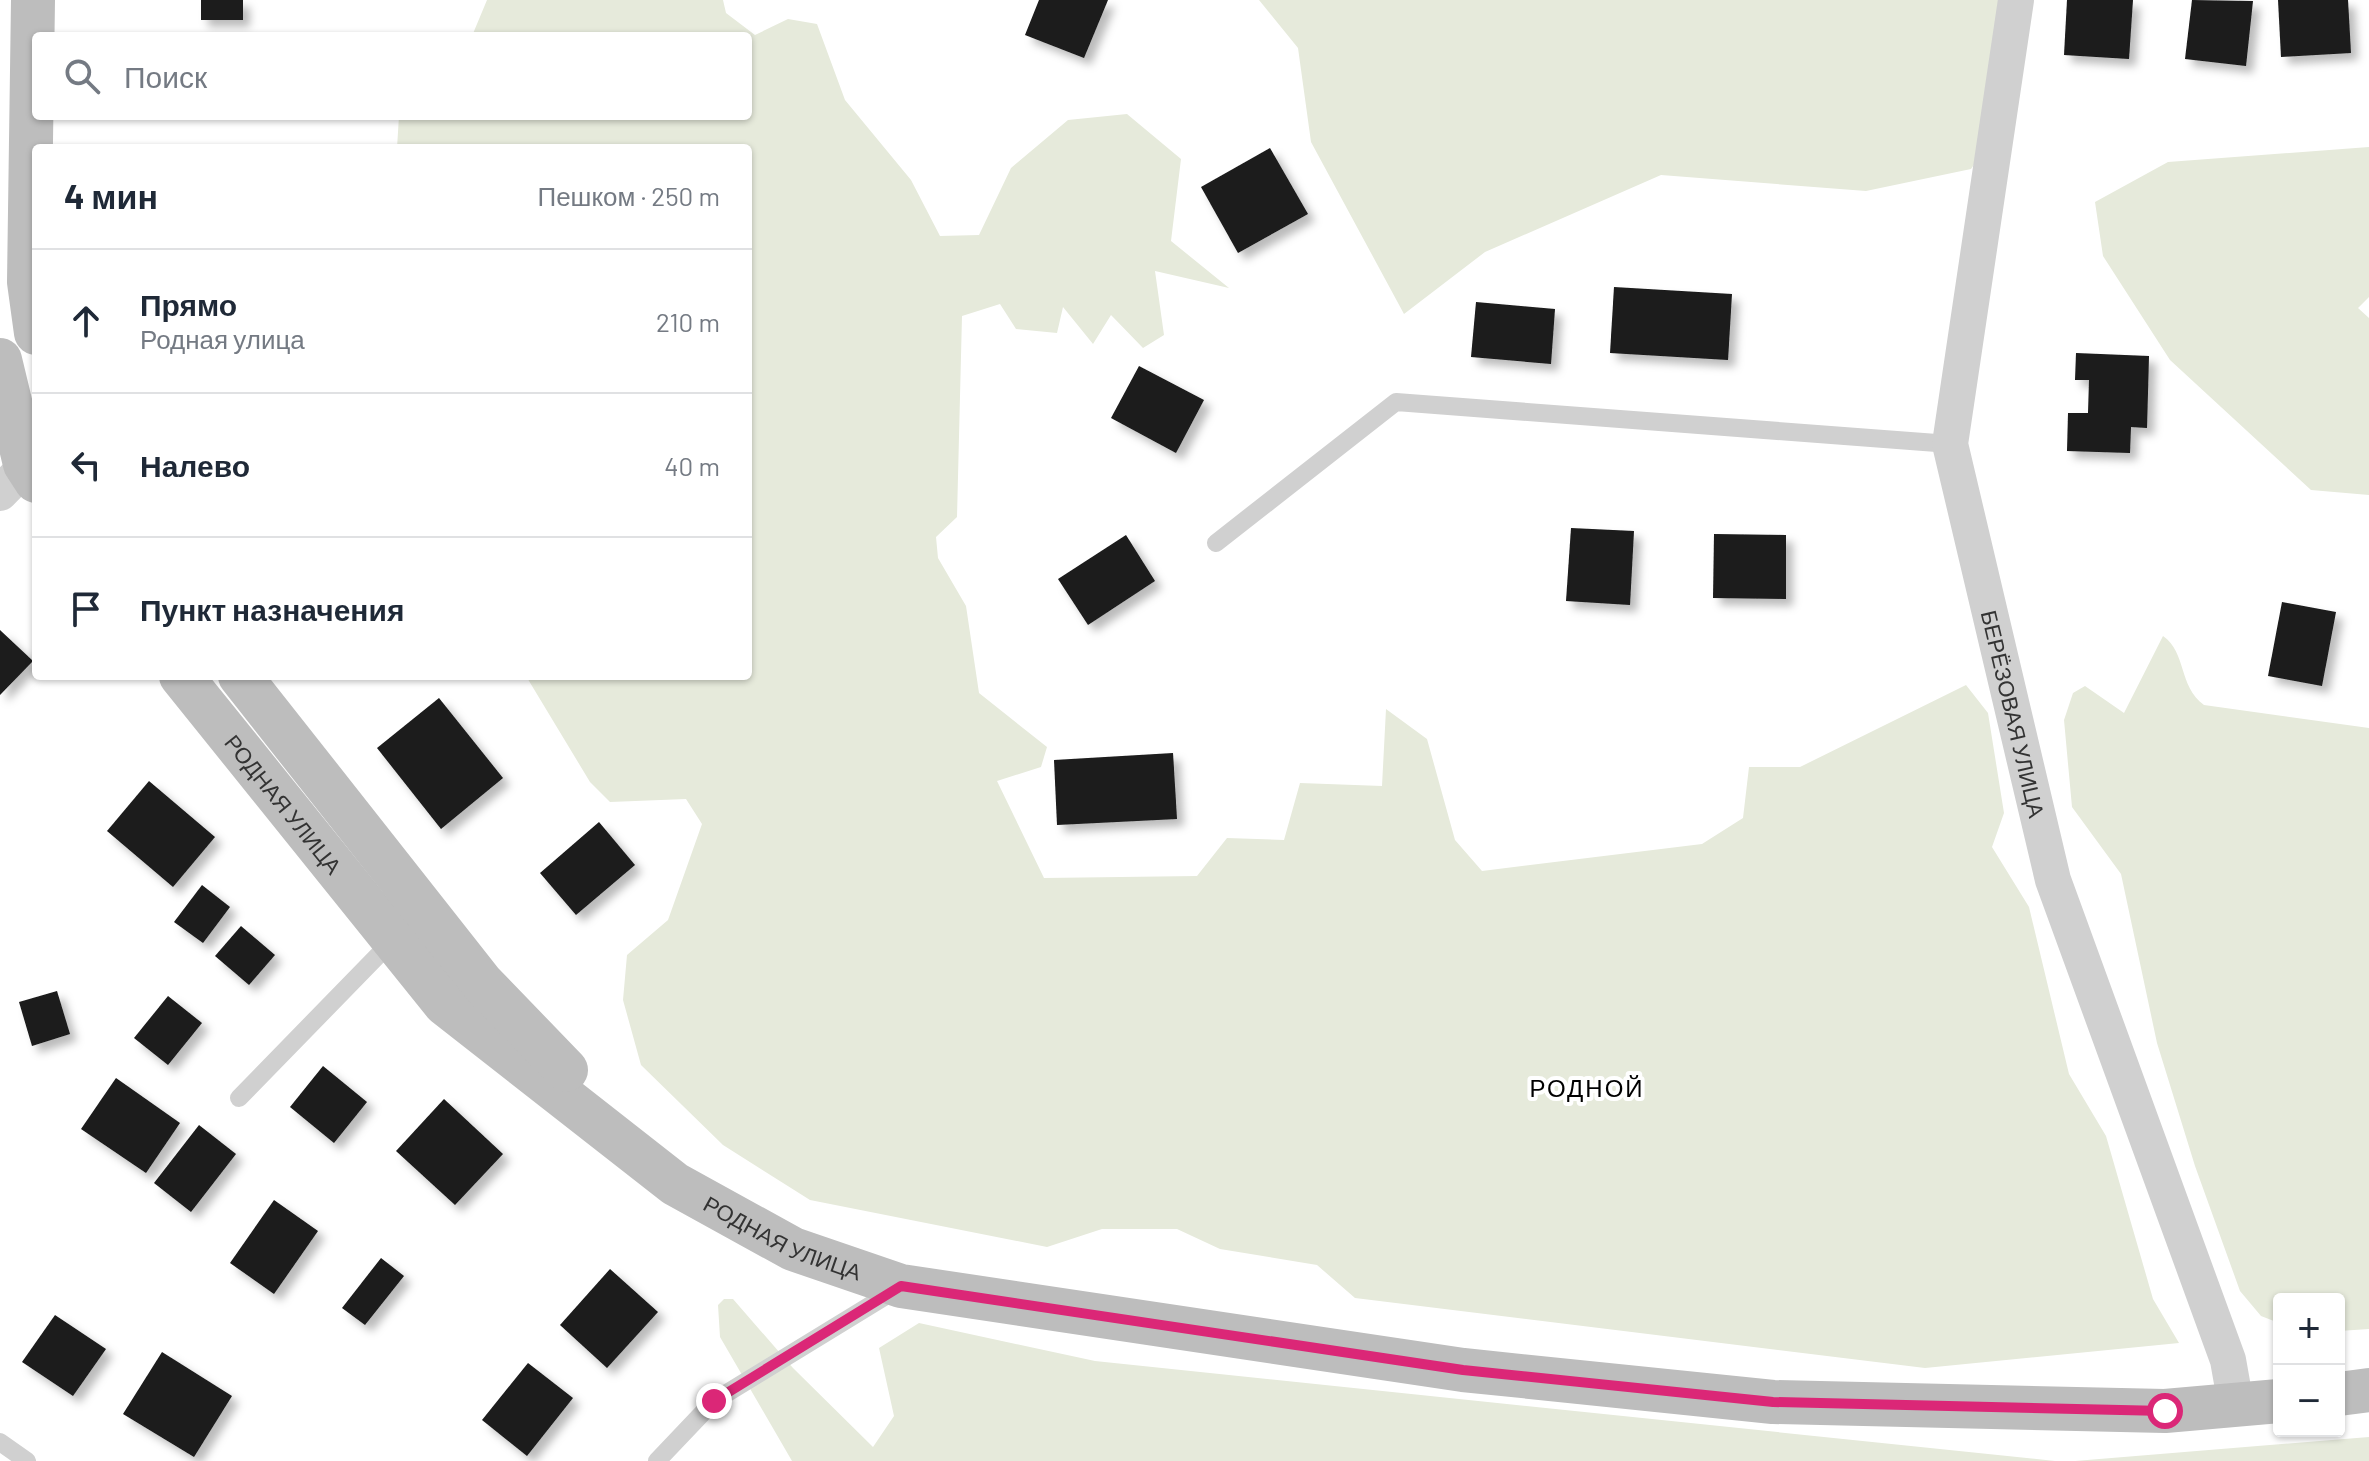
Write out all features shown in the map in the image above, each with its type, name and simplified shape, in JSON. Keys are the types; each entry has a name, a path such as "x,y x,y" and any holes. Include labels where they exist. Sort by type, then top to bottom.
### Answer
{"street":[{"path":"33,0 33,32"},
{"name":"БЕРЁЗОВАЯ УЛИЦА","path":"2016,0 1950,444 2053,880 2228,1360 2236,1405"},
{"path":"32,70 29,282 32,304"},
{"path":"0,360 24,473"},
{"name":"РОДНАЯ УЛИЦА","path":"184,680 445,1004 675,1184 793,1249 901,1286 1463,1370 1773,1402 2165,1411 2273,1402"},
{"name":"РОДНАЯ УЛИЦА","path":"243,680 482,983 675,1184"},
{"path":"2345,1393 2369,1390"}],"lane":[{"path":"1216,543 1396,402 1950,444"},
{"path":"239,1098 393,940"},
{"path":"657,1461 714,1401 901,1286"},
{"path":"0,1442 27,1461"}],"shaded area":[{"path":"487,0 723,0 726,13 751,32 474,32"},
{"path":"1259,0 2002,0 1978,159 1971,169 1866,191 1661,175 1485,252 1404,314 1311,142 1298,48"},
{"path":"788,19 817,24 845,100 911,180 940,236 979,235 1011,168 1068,120 1127,114 1181,159 1171,241 1229,288 1155,271 1164,335 1143,348 1111,315 1093,344 1063,307 1057,333 1016,329 1000,304 962,316 957,517 936,537 938,558 966,606 979,693 1047,747 1041,767 997,781 1044,878 1197,876 1227,838 1284,840 1300,783 1382,786 1386,709 1427,739 1455,840 1482,871 1702,844 1743,818 1749,767 1800,767 1966,685 1988,713 2004,813 1992,847 2029,907 2069,1074 2106,1136 2153,1299 2179,1343 1925,1368 1355,1298 1317,1265 1220,1249 1177,1229 1102,1229 1047,1247 810,1200 723,1145 641,1065 623,1000 627,955 668,920 702,824 686,799 610,802 590,782 528,680 752,680 752,144 397,144 399,120 752,120 752,33 755,35"},
{"path":"2369,147 2369,297 2358,308 2369,318 2369,495 2311,490 2170,360 2103,256 2095,202 2168,162"},
{"path":"2163,636 2176,651 2190,689 2204,705 2369,728 2369,1329 2345,1331 2345,1293 2273,1293 2273,1321 2261,1316 2240,1291 2195,1166 2157,1043 2121,874 2072,807 2064,720 2073,693 2085,686 2124,713"},
{"path":"724,1299 733,1299 793,1368 873,1447 894,1416 879,1348 919,1323 1095,1361 2055,1461 792,1461 720,1337 718,1305"},
{"path":"2369,1437 2369,1461 2075,1461"}],"building":[{"path":"201,0 243,0 243,20 201,20"},
{"path":"1039,0 1108,0 1084,58 1025,35"},
{"path":"2067,0 2133,0 2129,59 2064,55"},
{"path":"2192,0 2253,1 2246,66 2185,59"},
{"path":"2278,0 2348,0 2351,53 2281,57"},
{"path":"1270,148 1308,214 1238,253 1201,187"},
{"path":"1614,287 1732,294 1728,360 1610,353"},
{"path":"1476,302 1555,309 1551,364 1471,357"},
{"path":"2076,353 2149,356 2147,428 2131,427 2130,453 2067,451 2068,413 2088,413 2089,380 2075,380"},
{"path":"1139,366 1204,400 1176,453 1111,418"},
{"path":"1571,528 1634,531 1630,605 1566,601"},
{"path":"1714,534 1786,535 1786,599 1713,598"},
{"path":"1126,535 1155,581 1088,625 1058,579"},
{"path":"2282,602 2336,612 2322,686 2268,676"},
{"path":"0,630 32,662 0,695"},
{"path":"439,698 503,778 441,829 377,748"},
{"path":"1173,753 1177,819 1057,825 1054,760"},
{"path":"149,781 215,837 173,887 107,831"},
{"path":"599,822 635,865 576,915 540,873"},
{"path":"202,885 230,907 203,943 174,922"},
{"path":"241,926 275,955 249,985 215,956"},
{"path":"57,991 70,1034 32,1046 19,1002"},
{"path":"168,996 202,1023 168,1065 134,1038"},
{"path":"323,1066 367,1102 334,1143 290,1107"},
{"path":"116,1078 180,1123 146,1173 81,1129"},
{"path":"444,1099 503,1154 455,1205 396,1151"},
{"path":"199,1125 236,1154 191,1212 154,1183"},
{"path":"274,1200 318,1231 274,1294 230,1263"},
{"path":"381,1258 404,1276 365,1325 342,1308"},
{"path":"610,1269 658,1312 607,1368 560,1325"},
{"path":"55,1315 106,1349 73,1396 22,1362"},
{"path":"162,1352 232,1396 194,1457 123,1414"},
{"path":"528,1363 573,1398 527,1456 482,1420"}],"district":[{"name":"РОДНОЙ","path":"1587,1087"}],"route":[{"path":"714,1401 901,1286 1463,1370 1773,1402 2165,1411"}]}
